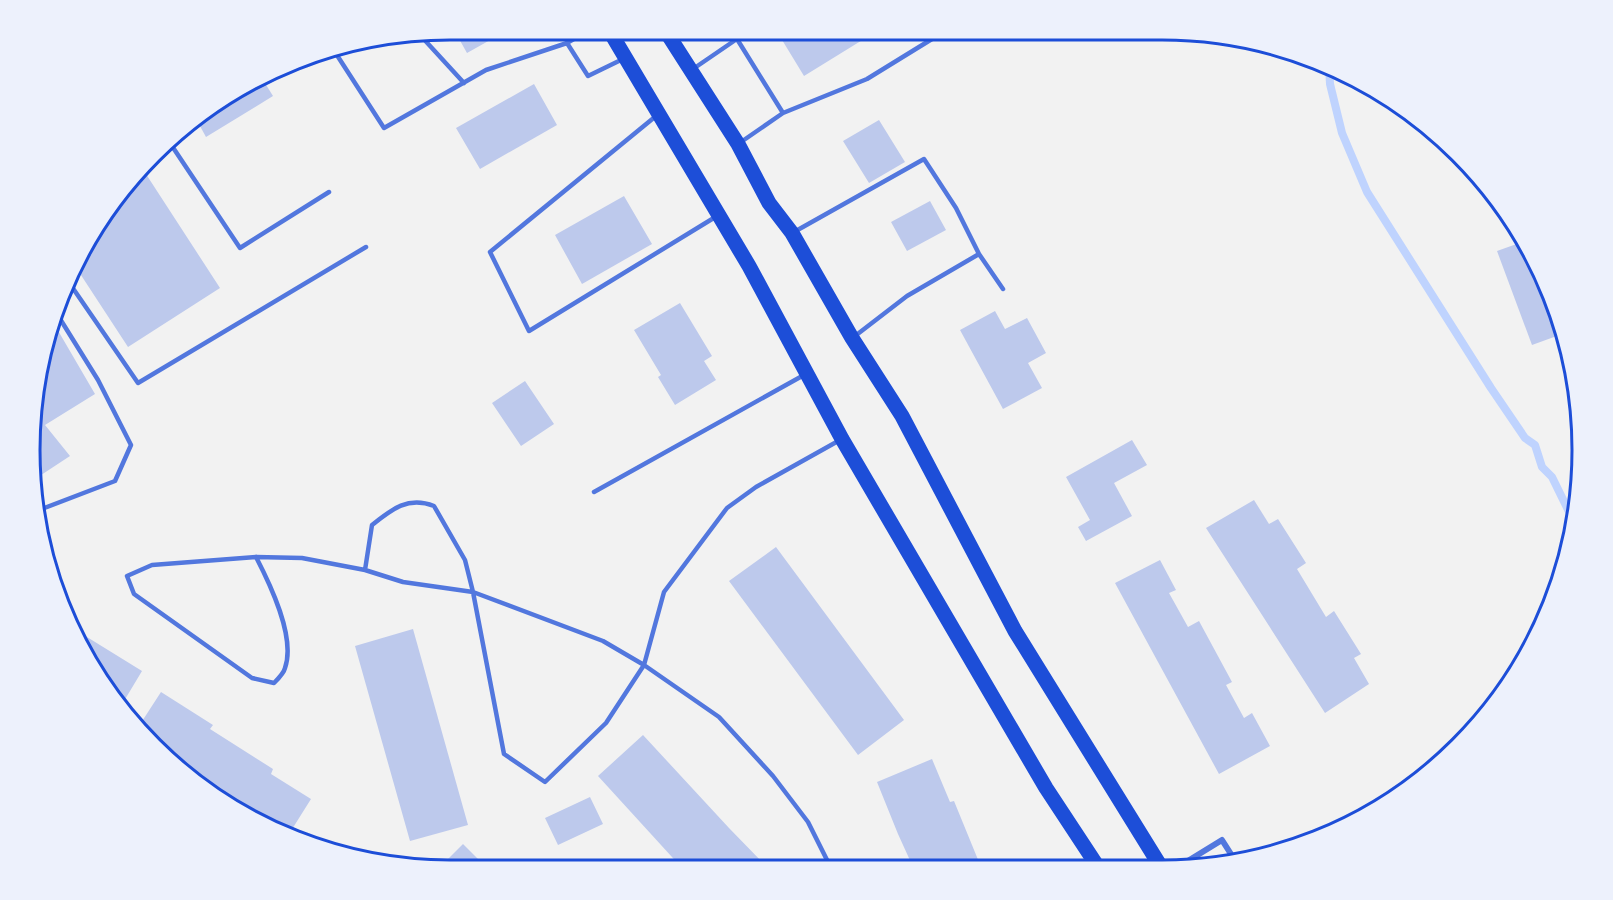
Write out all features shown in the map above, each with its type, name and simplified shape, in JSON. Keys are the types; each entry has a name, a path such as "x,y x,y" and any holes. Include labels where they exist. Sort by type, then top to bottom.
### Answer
{"main road":[{"path":"615,40 719,214 842,439 1046,788 1093,860"},
{"path":"671,40 738,144 769,203 792,233 852,338 902,416 1015,632 1157,860"}],"street":[{"path":"1191,859 1222,840 1231,854"}],"lane":[{"path":"338,56 384,128 486,70 572,40"},
{"path":"691,71 736,40"},
{"path":"738,40 783,113"},
{"path":"738,144 783,113 867,79 930,40"},
{"path":"425,41 464,83"},
{"path":"567,43 588,76 626,58"},
{"path":"658,115 490,252 530,331 719,214"},
{"path":"173,148 240,248 329,192"},
{"path":"792,233 924,159 957,208 979,254 1003,289"},
{"path":"74,289 138,383 366,248"},
{"path":"852,338 907,296 979,254"},
{"path":"45,508 115,481 131,445 98,380 61,321"},
{"path":"594,492 807,373"},
{"path":"365,570 372,525 398,504 424,502 434,506 465,560 474,592 504,754 545,782 606,723 644,665 664,592 727,508 756,487 842,439"},
{"path":"256,557 269,582 289,643 285,669 274,683 252,678 134,594 127,576 152,565 256,557 302,558 365,570 403,582 474,592 603,641 644,665 719,717 765,767 808,822 827,860"}],"building":[{"path":"460,40 490,40 467,53"},
{"path":"782,40 862,40 804,76"},
{"path":"534,84 557,125 480,169 456,128"},
{"path":"266,85 273,96 206,137 200,126 245,95"},
{"path":"879,120 905,162 869,183 843,141"},
{"path":"147,175 220,288 128,347 81,274 110,222"},
{"path":"624,196 652,244 582,284 555,235"},
{"path":"930,201 946,230 907,251 891,222"},
{"path":"1517,244 1541,293 1557,336 1532,345 1497,251"},
{"path":"680,303 712,356 704,361 716,380 675,405 658,377 661,375 634,330"},
{"path":"995,311 1005,329 1027,318 1046,353 1028,363 1042,388 1003,409 960,330"},
{"path":"58,331 95,394 45,425 70,456 41,475 41,423 44,397"},
{"path":"525,381 554,424 521,446 492,403"},
{"path":"1132,440 1147,465 1114,483 1132,516 1086,541 1078,527 1090,520 1066,477"},
{"path":"1254,500 1269,524 1278,519 1306,563 1297,569 1326,617 1334,611 1361,654 1354,658 1369,684 1325,713 1206,528"},
{"path":"776,547 904,720 858,755 729,581"},
{"path":"1160,560 1176,590 1169,593 1188,627 1199,621 1232,682 1226,685 1244,718 1252,713 1270,746 1219,774 1115,583"},
{"path":"413,629 468,825 410,841 355,646"},
{"path":"86,636 142,671 125,699 95,655"},
{"path":"161,692 213,725 210,729 273,769 271,774 311,799 293,828 269,817 245,805 201,775 160,740 142,721"},
{"path":"643,735 760,860 675,860 598,776"},
{"path":"932,759 950,802 954,801 978,860 910,860 877,782"},
{"path":"590,797 603,824 558,845 545,818"},
{"path":"463,844 479,860 450,860 447,860"}],"waterway":[{"path":"1330,76 1342,133 1367,192 1491,388 1525,438 1535,445 1542,467 1552,477 1568,510"}]}
